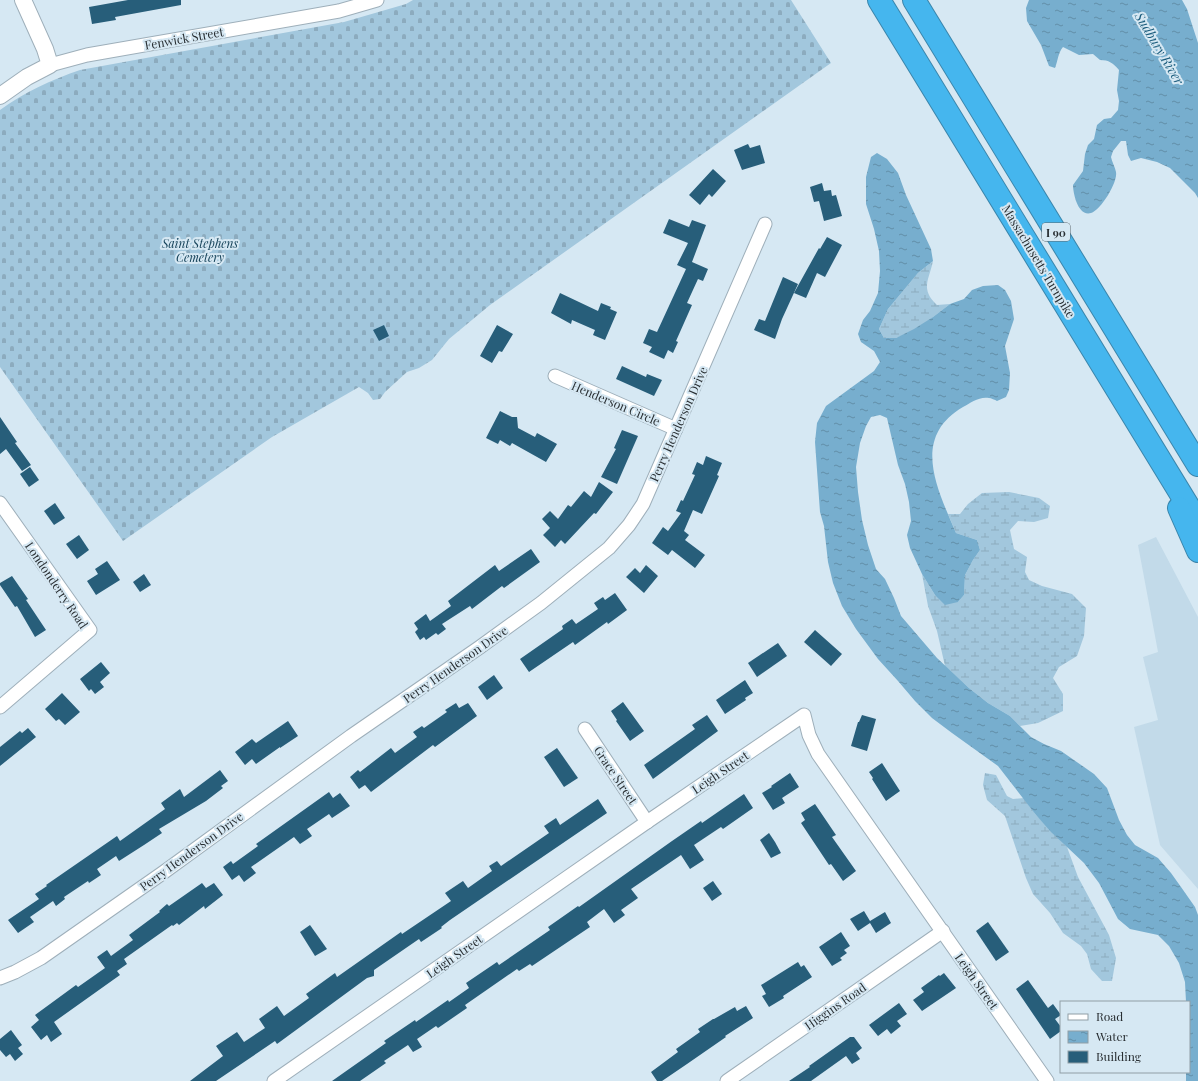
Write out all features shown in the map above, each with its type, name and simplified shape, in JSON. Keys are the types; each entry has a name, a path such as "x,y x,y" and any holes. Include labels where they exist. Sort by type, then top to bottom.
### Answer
{"highway":[{"name":"Massachusetts Turnpike","path":"879,0 1198,522"},
{"name":"I 90","path":"914,0 1198,465"},
{"path":"1154,450 1198,551"}],"street":[{"path":"23,0 50,65"},
{"name":"Fenwick Street","path":"0,96 27,77 50,65 87,55 339,11 377,0"},
{"name":"Perry Henderson Drive","path":"0,978 41,958 351,736 480,647 609,548 629,526 639,510 676,429 765,224"},
{"name":"Henderson Circle","path":"555,376 676,429"},
{"name":"Londonderry Road","path":"0,503 90,630 0,707"},
{"name":"Leigh Street","path":"274,1081 804,715 809,735 818,754 1047,1081"},
{"name":"Grace Street","path":"585,729 647,822"},
{"name":"Higgins Road","path":"727,1081 943,932"}],"shaded area":[{"path":"1156,537 1198,617 1198,889 1160,845 1134,727 1158,720 1143,657 1158,652 1138,545"}],"green space":[{"name":"Saint Stephens Cemetery","path":"413,0 791,0 831,63 490,305 449,339 432,360 419,368 407,372 385,392 380,399 373,400 368,393 359,387 272,437 123,541 0,367 0,110 38,87 80,70 344,22 406,4"},
{"path":"933,261 927,289 937,305 950,304 911,332 895,338 884,338 879,329 888,309 918,273"},
{"path":"1009,492 1039,498 1050,506 1048,518 1034,522 1018,521 1010,530 1014,549 1027,557 1025,572 1029,580 1042,586 1072,594 1086,608 1084,636 1077,656 1059,667 1053,678 1063,694 1063,711 1038,723 1020,726 1010,716 988,703 969,688 945,666 937,631 928,606 922,574 935,595 958,602 964,595 965,575 980,550 977,540 956,533 948,514 960,514 968,504 982,493"},
{"path":"985,773 996,775 1007,796 1013,799 1024,798 1036,815 1067,847 1078,877 1109,935 1116,958 1112,981 1102,981 1091,969 1087,954 1081,946 1063,933 1050,913 1033,894 1005,816 987,800 983,785"}],"water":[{"name":"Sudbury River","path":"1029,0 1182,0 1187,9 1198,43 1198,198 1195,193 1170,168 1157,162 1141,158 1131,161 1128,155 1126,141 1121,141 1113,151 1111,157 1116,170 1116,177 1112,189 1095,211 1086,213 1080,208 1075,198 1073,185 1083,171 1085,154 1088,145 1094,139 1097,125 1104,119 1111,118 1118,110 1119,101 1117,90 1119,70 1111,62 1100,60 1093,54 1079,55 1063,47 1059,54 1055,68 1049,66 1041,45 1027,21 1026,8"},
{"path":"877,153 887,159 898,173 906,195 931,249 933,261 918,273 888,309 879,329 884,338 896,338 914,329 950,304 964,299 972,290 983,286 998,285 1005,290 1011,301 1014,319 1005,346 1010,373 1009,390 1006,397 997,401 990,398 982,398 963,407 947,420 937,434 933,449 933,466 936,482 956,533 977,540 980,550 965,575 964,595 958,602 945,605 935,595 922,574 910,548 907,535 911,521 905,484 898,465 887,418 880,415 871,417 866,426 860,443 856,467 862,520 876,569 885,579 901,616 937,658 969,688 988,703 1010,716 1031,737 1061,751 1094,774 1107,788 1119,820 1127,835 1135,845 1158,858 1171,873 1195,907 1198,915 1198,1081 1186,1081 1186,1073 1190,1073 1190,1001 1186,1001 1185,982 1179,963 1169,946 1158,935 1130,929 1118,919 1099,883 1084,863 1051,832 998,766 932,718 915,701 878,659 856,629 842,606 833,583 828,562 824,526 820,512 815,442 817,423 826,406 874,371 880,362 874,351 861,342 858,334 863,320 870,311 878,293 880,271 879,251 866,204 866,177 871,157"}],"building":[{"path":"128,0 181,0 181,5 115,17 116,20 92,24 89,7"},
{"path":"748,144 750,148 760,145 765,163 742,170 734,150"},
{"path":"713,169 726,181 712,197 709,194 700,205 689,195"},
{"path":"822,183 824,191 831,190 832,196 836,195 842,216 824,221 819,201 814,202 810,187"},
{"path":"669,219 689,227 692,220 706,225 692,262 708,269 703,281 698,279 687,303 692,305 676,341 678,342 673,353 668,350 664,359 649,352 652,347 643,343 649,329 657,332 686,269 677,265 688,243 663,233"},
{"path":"827,237 842,245 825,277 817,273 806,298 794,293 819,248 820,249"},
{"path":"783,277 798,284 782,319 775,339 754,330 759,319 765,321"},
{"path":"560,293 598,311 601,303 611,307 610,309 617,312 605,340 593,335 595,330 572,320 571,324 551,313"},
{"path":"384,325 389,336 379,341 373,330"},
{"path":"497,325 513,334 502,352 499,351 492,363 480,356"},
{"path":"622,366 646,377 647,374 662,380 654,396 616,379"},
{"path":"500,411 512,417 517,417 518,428 535,437 537,433 557,444 546,462 512,443 510,446 500,440 498,444 486,438"},
{"path":"0,417 17,442 15,443 31,465 22,471 6,449 0,454"},
{"path":"622,430 638,436 617,484 601,477 616,449 614,448"},
{"path":"706,456 722,463 717,475 719,476 702,514 693,510 684,531 689,535 685,540 705,555 695,568 672,550 668,555 652,543 663,527 668,531 681,513 676,511 681,500 683,501 695,475 692,474 697,462 703,465"},
{"path":"30,467 39,480 29,487 20,474"},
{"path":"599,482 613,492 596,514 594,513 565,544 561,540 555,547 543,535 550,528 542,519 550,511 558,519 568,505 571,507 584,491 591,497"},
{"path":"55,503 65,518 54,525 44,511"},
{"path":"79,535 89,550 77,559 66,544"},
{"path":"531,549 540,562 504,588 502,586 472,609 470,606 442,624 446,629 438,635 436,633 426,640 424,637 420,640 415,632 418,629 414,623 426,614 430,621 451,606 448,601 495,565 499,571"},
{"path":"107,561 120,580 96,595 87,581 98,574 95,569"},
{"path":"646,565 658,576 644,593 626,577 635,568 640,573"},
{"path":"144,574 151,585 140,592 133,582"},
{"path":"12,576 28,599 26,600 46,630 35,637 17,606 15,607 0,585 0,583"},
{"path":"615,593 627,610 608,624 607,622 575,645 573,642 529,672 520,659 563,629 562,626 572,619 576,624 598,609 594,603 603,597 605,600"},
{"path":"815,630 842,654 831,666 804,642"},
{"path":"778,643 787,656 757,677 748,663"},
{"path":"101,662 110,673 100,682 104,687 95,694 91,689 89,691 80,679"},
{"path":"494,675 503,688 487,700 478,687"},
{"path":"745,680 753,693 745,698 746,700 725,714 716,700"},
{"path":"62,693 80,712 65,725 59,719 56,721 45,709"},
{"path":"623,702 644,731 630,741 611,711"},
{"path":"456,703 459,708 468,703 477,716 435,747 433,745 371,792 365,785 359,789 350,777 358,770 360,772 391,748 395,753 417,737 413,732 422,726 424,728 447,712 445,710"},
{"path":"707,715 718,731 653,779 644,765 695,729 692,725"},
{"path":"862,715 876,719 867,751 851,746 858,722"},
{"path":"288,721 298,736 256,764 252,759 245,765 235,752 252,739 256,743"},
{"path":"28,728 36,737 0,766 0,747 20,731 22,733"},
{"path":"557,748 578,778 564,787 544,757"},
{"path":"882,763 900,791 886,801 869,772"},
{"path":"220,770 228,781 221,786 223,788 206,801 159,829 162,833 119,861 116,856 97,869 101,875 89,883 88,881 64,897 65,899 56,906 53,901 30,917 34,922 18,933 8,920 39,899 35,894 47,886 46,885 117,836 120,841 165,809 161,803 180,789 184,797"},
{"path":"790,773 799,787 782,798 785,803 773,810 762,793"},
{"path":"329,792 333,798 340,793 350,806 332,818 329,814 307,829 312,836 300,844 294,837 251,867 256,873 244,882 239,875 232,880 223,867 231,861 233,864 258,846 256,844"},
{"path":"744,794 753,808 723,829 721,827 694,845 704,860 690,869 681,855 631,889 638,898 621,910 625,915 614,923 604,909 587,922 590,927 532,966 530,964 519,971 517,969 465,1005 467,1008 438,1028 436,1026 417,1039 422,1047 413,1052 408,1045 384,1061 386,1063 360,1081 332,1081 386,1043 384,1041 415,1020 416,1022 448,1000 449,1002 469,988 466,983 497,962 499,965 550,930 548,927 578,906 579,907 701,821 702,823"},
{"path":"598,799 607,813 450,920 441,927 442,928 421,942 419,939 374,970 374,976 367,978 277,1044 275,1041 216,1081 190,1081 223,1056 216,1046 237,1032 244,1042 265,1028 259,1019 277,1006 284,1016 309,998 306,994 335,973 337,977 401,932 402,934 451,901 445,893 463,881 468,888 492,871 489,866 497,861 501,866 549,833 544,826 556,818 560,825"},
{"path":"815,804 836,835 832,837 856,871 843,881 831,864 829,865 801,823 805,820 801,813"},
{"path":"769,833 781,853 771,858 760,840"},
{"path":"713,881 722,894 712,901 703,888"},
{"path":"202,883 206,888 214,883 223,895 205,909 204,906 179,925 177,923 173,926 172,925 124,959 127,964 117,971 120,975 54,1022 62,1034 51,1042 47,1035 41,1040 31,1027 39,1020 35,1015 76,985 78,987 105,968 97,957 107,950 111,956 133,940 129,935 160,912 159,911 167,904 169,906"},
{"path":"864,911 870,921 885,912 891,923 876,933 870,923 858,931 850,919"},
{"path":"988,922 1009,952 996,961 976,931"},
{"path":"310,925 327,949 315,956 300,932"},
{"path":"841,932 850,946 844,950 847,953 840,958 842,960 832,966 819,947"},
{"path":"798,962 801,967 804,965 812,977 783,996 784,998 769,1007 762,996 766,994 761,985"},
{"path":"944,973 956,988 922,1011 913,1000 924,992 921,988"},
{"path":"1028,980 1048,1008 1053,1004 1060,1014 1060,1016 1055,1019 1060,1026 1060,1032 1050,1039 1016,989"},
{"path":"899,1003 907,1014 897,1021 901,1026 891,1034 887,1029 878,1036 869,1025"},
{"path":"746,1006 753,1018 662,1081 657,1081 651,1072 678,1052 676,1049 700,1032 698,1029 735,1007 737,1011"},
{"path":"11,1030 22,1045 18,1048 23,1054 15,1061 10,1054 6,1057 0,1050 0,1039"},
{"path":"850,1037 854,1037 862,1048 856,1053 860,1059 852,1064 846,1056 811,1081 789,1081 810,1067 809,1066"}]}
